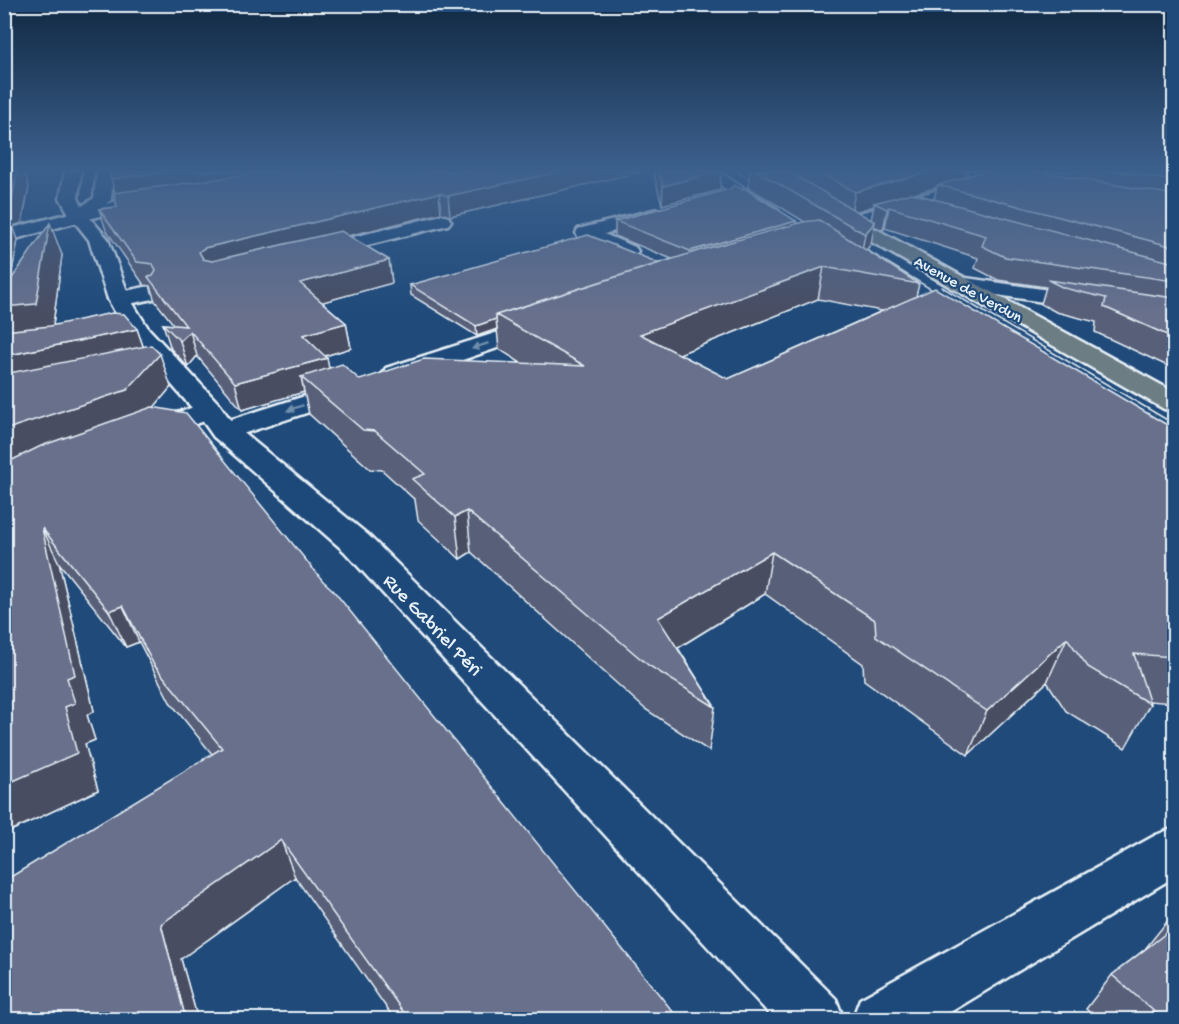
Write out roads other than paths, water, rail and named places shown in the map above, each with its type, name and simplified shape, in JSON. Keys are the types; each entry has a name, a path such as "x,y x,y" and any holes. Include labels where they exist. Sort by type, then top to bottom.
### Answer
{"main road":[{"name":"Avenue de Verdun","path":"844,219 1174,403"}],"street":[{"path":"4,236 69,219"},
{"name":"Rue Gabriel Péri","path":"81,219 98,239 119,299 138,332 217,421 356,543 815,1020"},
{"path":"639,219 585,233 647,259"},
{"path":"782,219 787,222"},
{"path":"848,221 858,219"},
{"path":"297,257 442,221"},
{"path":"959,283 1174,315"},
{"path":"119,299 150,293"},
{"path":"121,442 217,421 561,318"},
{"path":"112,338 138,332"},
{"path":"138,373 169,366"},
{"path":"882,1020 1174,851"}],"tram line":[{"path":"852,241 947,299"},
{"path":"942,287 1174,424"}]}
